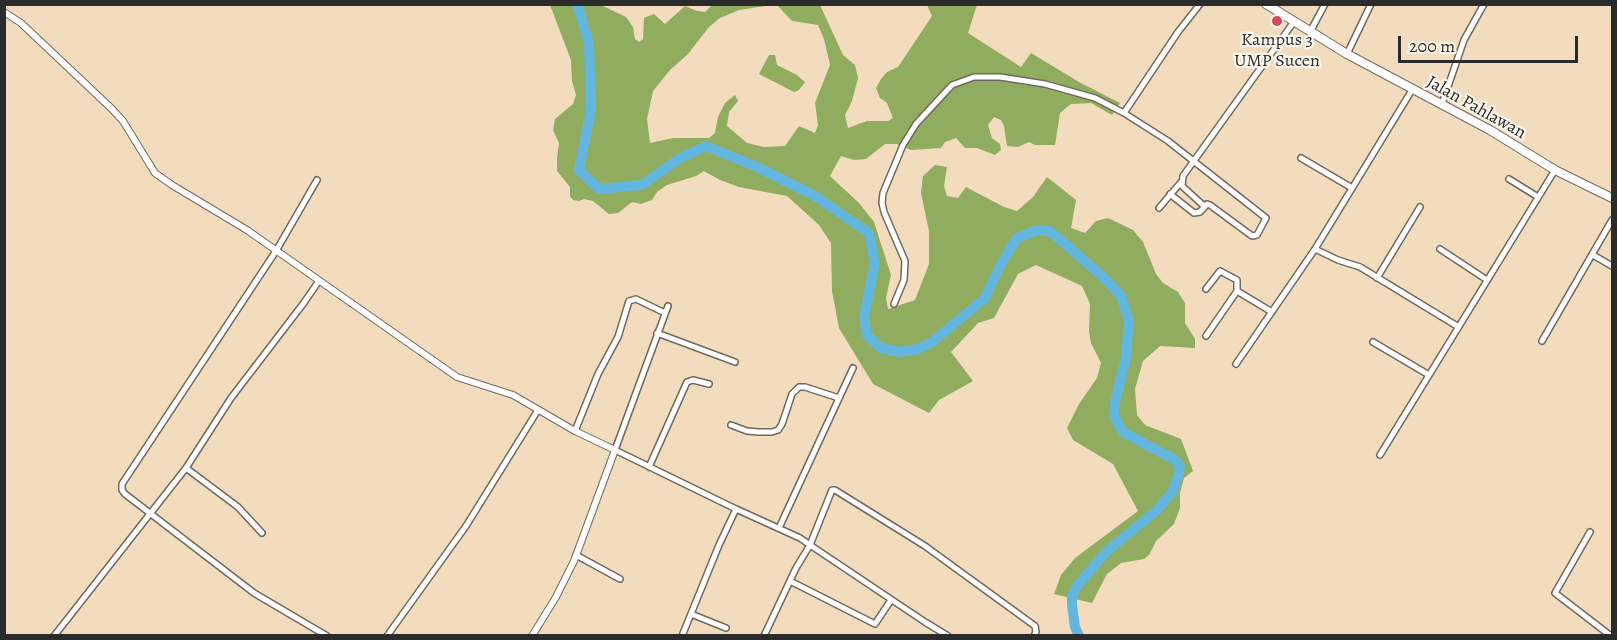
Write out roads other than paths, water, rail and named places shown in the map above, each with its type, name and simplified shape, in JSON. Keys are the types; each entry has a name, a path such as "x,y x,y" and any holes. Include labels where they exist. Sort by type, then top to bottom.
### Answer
{"main road":[{"name":"Jalan Pahlawan","path":"1266,4 1293,23 1347,54 1490,130 1555,170 1612,198"}],"street":[{"path":"1124,113 1178,32 1200,4"},
{"path":"1310,33 1325,4"},
{"path":"1347,54 1371,4"},
{"path":"1442,104 1464,40 1484,4"},
{"path":"4,12 21,23 112,109 123,121 155,172 172,185 247,230 457,377 513,395 575,431 800,538 948,636"},
{"path":"1160,208 1182,181 1193,161 1293,23"},
{"path":"894,304 904,280 905,261 884,212 882,203 884,193 903,145 916,124 952,85 974,77 1000,77 1045,84 1095,98 1168,141 1266,218 1255,237 1210,205 1206,204 1200,212 1194,213 1170,194"},
{"path":"1236,364 1315,249 1412,90"},
{"path":"1301,158 1352,189"},
{"path":"1380,455 1457,326 1555,170"},
{"path":"1509,179 1538,197"},
{"path":"317,180 276,251 122,484 125,494 213,563 254,593 327,636"},
{"path":"1182,181 1184,188 1204,207"},
{"path":"1377,278 1420,207"},
{"path":"1542,341 1612,220"},
{"path":"1315,249 1360,267 1457,326"},
{"path":"1440,249 1487,280"},
{"path":"1593,255 1612,266"},
{"path":"1206,289 1220,271 1237,280 1237,291 1206,336"},
{"path":"54,636 186,468 231,398 319,281"},
{"path":"1237,291 1272,312"},
{"path":"575,431 598,374 618,337 629,301 636,299 665,313"},
{"path":"532,636 556,597 576,555 668,306"},
{"path":"657,333 735,362"},
{"path":"1373,342 1429,375"},
{"path":"779,528 853,368"},
{"path":"649,467 687,382 693,380 709,384"},
{"path":"731,425 747,431 772,432 778,429 782,424 792,394 799,387 839,398"},
{"path":"387,636 466,526 538,410"},
{"path":"186,468 238,507 262,533"},
{"path":"767,634 790,581 810,545 830,492 835,490 926,546 1035,626 1034,636"},
{"path":"682,636 719,544 736,509"},
{"path":"1590,532 1555,593 1611,636"},
{"path":"576,555 620,579"},
{"path":"790,581 875,624 891,600"},
{"path":"691,614 726,628"}],"waterway":[{"path":"577,4 589,43 591,110 579,170 599,189 642,185 680,158 706,146 757,167 815,196 869,233 875,263 864,318 867,335 881,348 900,352 918,349 932,342 985,298 1000,266 1017,238 1037,230 1049,231 1102,276 1121,296 1129,320 1126,357 1114,416 1123,432 1175,460 1180,466 1173,491 1157,510 1105,553 1078,585 1072,596 1072,605 1075,627 1079,636"}],"place":[{"name":"Kampus 3 UMP Sucen","path":"1277,21"}]}
